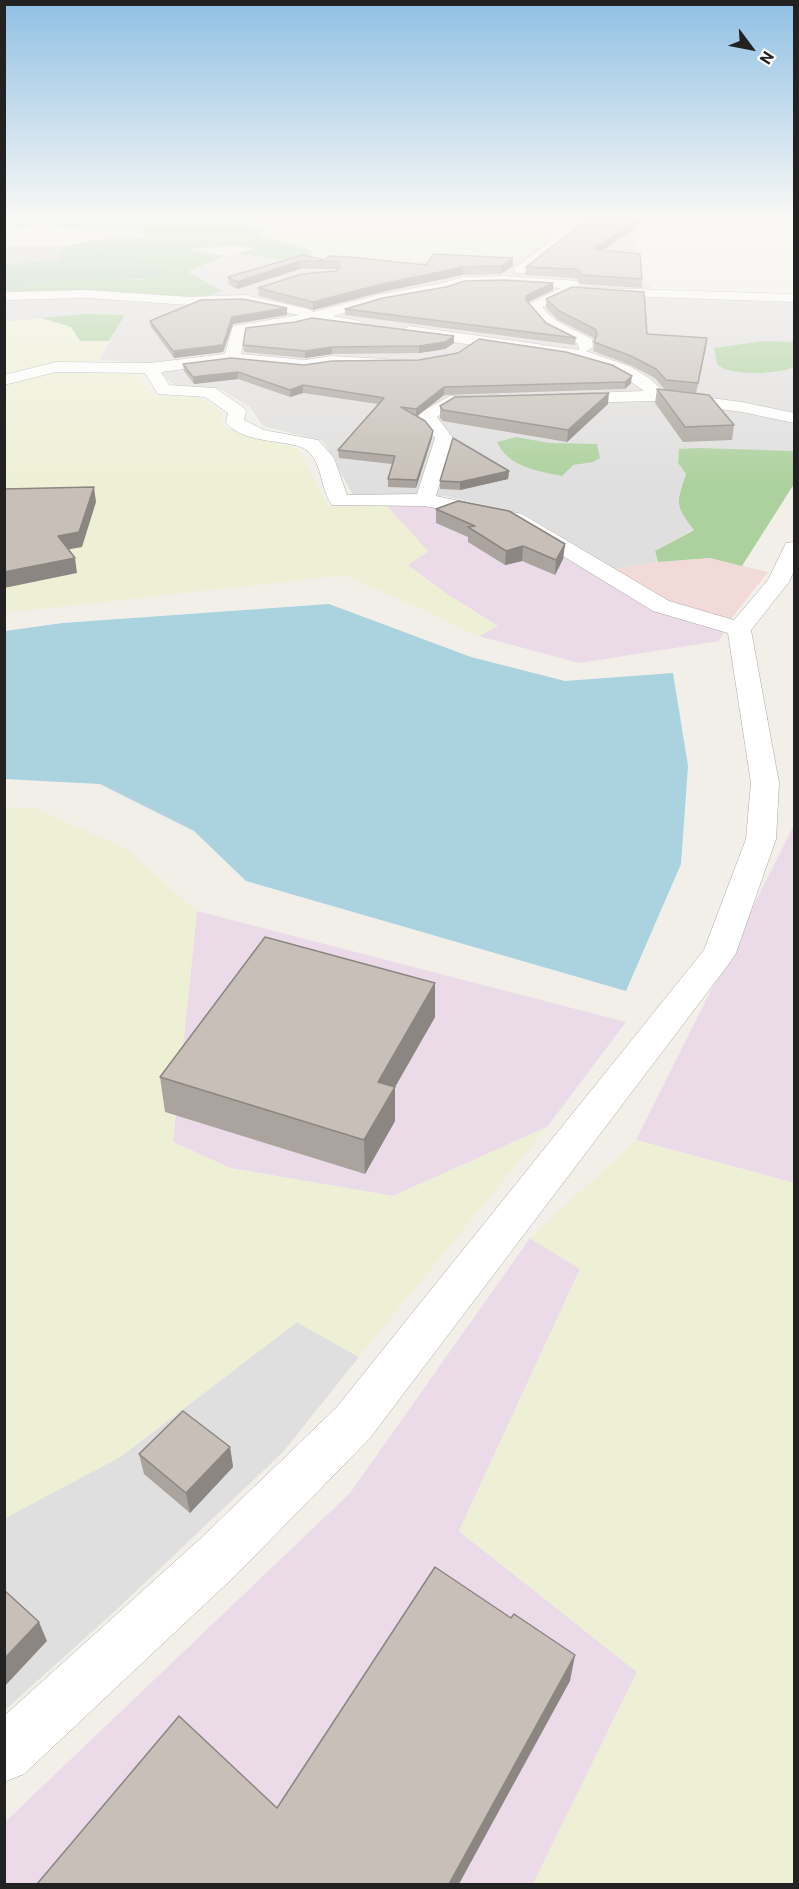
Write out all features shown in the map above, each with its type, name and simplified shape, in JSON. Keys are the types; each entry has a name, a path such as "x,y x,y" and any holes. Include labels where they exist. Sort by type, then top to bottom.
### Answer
{"street":[{"path":"282,307 304,312 309,317 368,326"},
{"path":"232,358 238,329 295,322 346,307"},
{"path":"536,307 549,324 586,342 585,349 577,353"},
{"path":"391,329 577,353 623,370 648,384 659,396"},
{"path":"451,355 474,340"},
{"path":"4,380 56,367 150,368 232,358 305,365 332,361 399,361"},
{"path":"150,368 164,390 209,393 237,411 235,422 259,434 311,444 325,458 339,501 425,500 515,518 661,606 739,629"},
{"path":"551,399 659,396 742,407 795,418"},
{"path":"425,500 444,438 427,416 450,401 504,399"},
{"path":"4,1754 218,1557 353,1423 719,953 761,839 765,783 739,629 778,582 795,548"}],"shaded area":[{"path":"5,307 794,307 794,451 679,449 678,463 686,474 679,496 694,529 655,551 658,562 615,569 524,514 445,496 353,495 323,441 263,426 250,407 220,389 176,386 146,363 99,360 125,315 5,322"},
{"path":"428,504 507,521 657,611 730,620 719,641 579,663 479,636 497,626 407,565 427,552 386,505"},
{"path":"710,558 768,572 730,620 667,603 615,569 658,562"},
{"path":"794,825 794,1183 636,1140"},
{"path":"197,911 626,1022 547,1127 393,1196 230,1168 173,1142"},
{"path":"530,1238 580,1269 459,1531 637,1672 533,1884 5,1884 5,1822 350,1493"},
{"path":"297,1322 359,1357 283,1452 115,1611 5,1710 5,1518 120,1457"}],"green space":[{"path":"84,314 125,315 109,341 80,341 71,327 42,318"},
{"path":"42,318 71,327 81,341 109,341 99,360 5,376 5,322"},
{"path":"764,341 794,342 794,367 777,371 743,373 723,368 717,364 714,348"},
{"path":"57,373 135,373 154,396 200,397 222,412 223,427 298,449 329,507 386,505 428,551 408,565 447,594 498,626 479,636 346,575 5,613 4,384"},
{"path":"517,437 549,443 597,444 600,458 593,462 573,465 562,476 543,472 508,457 497,442"},
{"path":"679,449 794,451 794,484 742,566 710,558 658,562 655,551 694,530 680,509 680,492 686,474 678,463"},
{"path":"35,808 126,849 197,911 173,1142 230,1168 393,1196 547,1127 359,1357 297,1322 120,1457 5,1518 4,809"},
{"path":"636,1140 794,1183 794,1884 533,1884 637,1672 459,1531 580,1269 530,1238"}],"water":[{"path":"329,604 471,657 565,681 673,673 688,766 681,864 626,991 246,881 194,831 100,784 5,779 5,631 63,623"}],"building":[{"path":"184,307 287,308 232,317 223,345 173,351 150,321"},
{"path":"532,307 546,323 576,338 345,309"},
{"path":"555,307 645,307 647,334 707,338 698,383 666,380 656,369 631,356 594,342 597,334 595,329"},
{"path":"312,318 454,336 445,342 419,346 332,347 305,351 243,345 246,328"},
{"path":"479,339 566,352 612,365 632,376 625,382 444,387 416,409 401,407 425,421 433,431 417,480 388,479 395,456 338,450 384,398 303,385 290,390 238,372 193,377 183,364 231,358 304,365 332,361 419,360 458,353"},
{"path":"657,389 709,395 734,425 685,427"},
{"path":"609,393 568,430 443,410 440,406 455,397"},
{"path":"453,438 509,471 460,482 440,481"},
{"path":"94,487 79,532 58,536 75,558 4,572 4,489"},
{"path":"458,501 509,511 565,544 556,560 523,546 506,551 468,527 475,526 436,509"},
{"path":"265,937 435,983 378,1082 395,1087 364,1140 160,1077"},
{"path":"183,1411 230,1447 186,1493 139,1454"},
{"path":"435,1567 511,1618 514,1614 575,1655 449,1884 37,1884 179,1716 277,1808"},
{"path":"4,1590 39,1622 4,1659"}]}
